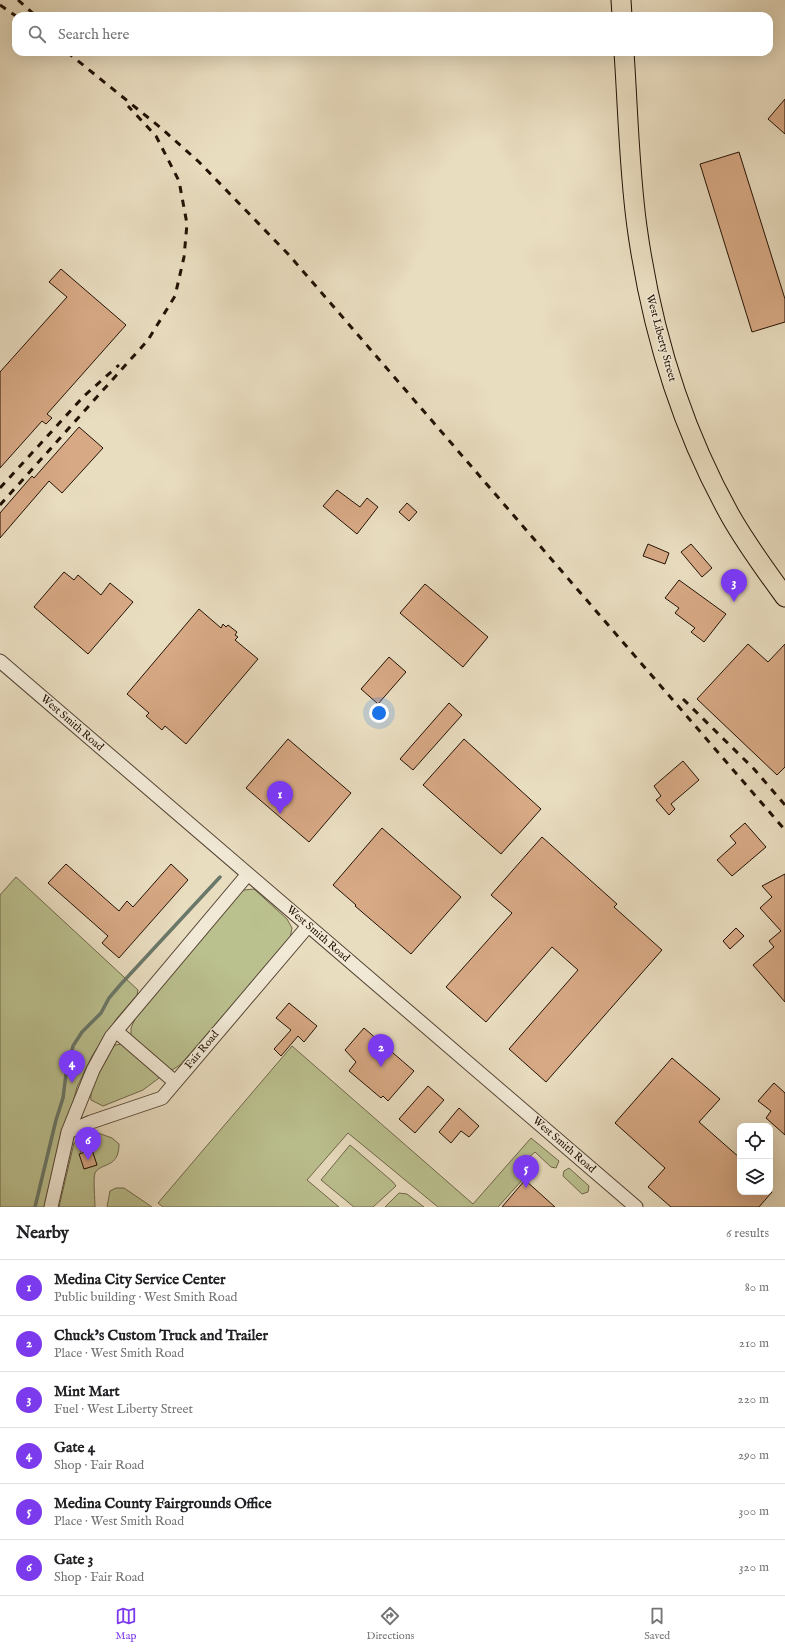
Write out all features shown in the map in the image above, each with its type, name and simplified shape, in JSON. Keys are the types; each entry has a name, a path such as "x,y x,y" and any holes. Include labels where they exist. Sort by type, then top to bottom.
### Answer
{"highway":[{"path":"621,0 622,12"},
{"name":"West Liberty Street","path":"624,56 637,226 653,312 664,355 696,444 714,485 757,559 785,597"}],"street":[{"name":"West Smith Road","path":"0,661 636,1207"},
{"path":"51,1207 68,1132 93,1070 116,1031 248,874"},
{"name":"Fair Road","path":"68,1132 91,1122 162,1098 308,926"},
{"path":"116,1031 175,1082"}],"green space":[{"path":"16,877 138,990 137,995 117,1018 92,1056 77,1087 46,1207 0,1207 0,895"},
{"path":"254,889 287,919 292,928 290,939 180,1065 172,1070 163,1067 131,1037 131,1028 135,1019 236,897 244,890"},
{"path":"122,1044 159,1075 159,1078 143,1090 103,1106 91,1100 92,1086 98,1071 111,1050 115,1045"},
{"path":"292,1046 473,1204 531,1138 559,1161 556,1168 551,1167 535,1152 527,1159 529,1163 520,1172 523,1175 523,1179 498,1207 438,1207 348,1133 307,1180 339,1207 163,1207 158,1203"},
{"path":"98,1133 112,1138 119,1144 116,1158 109,1164 101,1167 95,1173 95,1207 59,1207 74,1143 78,1139 84,1169 97,1165 87,1135"},
{"path":"350,1145 396,1186 373,1207 354,1207 321,1180"},
{"path":"569,1168 589,1186 588,1192 582,1194 563,1176 564,1171"},
{"path":"116,1188 124,1188 152,1207 107,1207 110,1191"},
{"path":"399,1193 407,1194 424,1207 385,1207"}],"building":[{"path":"785,99 785,134 768,119"},
{"path":"739,152 785,299 785,322 752,332 700,164"},
{"path":"61,269 126,325 47,414 52,418 46,424 42,421 0,468 0,372 67,297 49,282"},
{"path":"79,427 103,448 62,493 49,481 0,538 0,513 32,476 34,478"},
{"path":"337,490 360,507 367,498 378,507 357,534 323,506"},
{"path":"407,503 417,512 409,521 399,512"},
{"path":"648,544 669,553 665,564 643,556"},
{"path":"691,544 712,568 702,577 681,552"},
{"path":"64,572 74,580 78,575 101,595 110,583 133,602 88,654 34,607"},
{"path":"679,580 726,614 704,642 691,632 695,628 675,613 679,608 665,598"},
{"path":"425,584 488,637 463,667 400,613"},
{"path":"199,609 221,628 223,624 226,627 228,625 237,632 235,635 238,637 235,640 258,659 186,744 165,726 162,730 146,716 149,713 127,694"},
{"path":"748,644 768,662 785,644 785,767 777,775 697,699"},
{"path":"389,657 406,672 378,704 361,689"},
{"path":"449,703 462,715 413,770 400,759"},
{"path":"288,739 351,793 309,842 246,788"},
{"path":"464,739 541,809 501,854 423,785"},
{"path":"683,761 699,780 671,804 675,809 669,815 656,800 661,796 654,786"},
{"path":"745,823 766,847 732,876 717,860 736,843 730,836"},
{"path":"382,828 461,897 411,954 333,885"},
{"path":"542,837 617,904 614,907 662,950 546,1082 509,1049 578,970 552,947 486,1022 446,987 512,913 491,895"},
{"path":"66,864 119,911 127,901 133,907 171,864 188,880 119,958 102,943 108,936 48,883"},
{"path":"785,874 785,1002 753,965 774,947 769,941 781,931 760,908 772,897 762,886"},
{"path":"736,928 744,936 730,949 723,941"},
{"path":"289,1003 317,1026 304,1042 298,1036 281,1056 274,1049 291,1030 276,1018"},
{"path":"364,1028 414,1071 388,1101 383,1096 381,1098 349,1071 356,1062 345,1050"},
{"path":"672,1058 720,1099 699,1122 737,1155 737,1195 769,1195 759,1207 671,1207 648,1187 665,1168 615,1123"},
{"path":"774,1083 785,1093 785,1135 766,1118 771,1111 758,1101"},
{"path":"428,1086 444,1100 415,1133 399,1119"},
{"path":"459,1108 479,1126 469,1137 461,1131 451,1143 439,1132"},
{"path":"92,1150 97,1165 84,1169 79,1154"},
{"path":"525,1180 555,1207 502,1207"}],"waterway":[{"path":"35,1207 56,1120 63,1098 66,1074 73,1046 82,1032 101,1013 109,998 121,984 220,877"}],"railway":[{"path":"18,0 32,12"},
{"path":"0,5 12,13"},
{"path":"72,56 161,128 199,162 289,255 785,830"},
{"path":"0,505 148,340 175,296 184,257 187,224 179,181 156,136 128,106"},
{"path":"0,488 84,396 119,365"},
{"path":"683,699 754,769 785,805"}],"place":[{"name":"Mint Mart","path":"734,602"},
{"name":"Medina City Service Center","path":"280,814"},
{"name":"Chuck's Custom Truck and Trailer","path":"381,1067"},
{"name":"Gate 4","path":"72,1083"},
{"name":"Gate 3","path":"88,1160"},
{"name":"Medina County Fairgrounds Office","path":"526,1188"}]}
